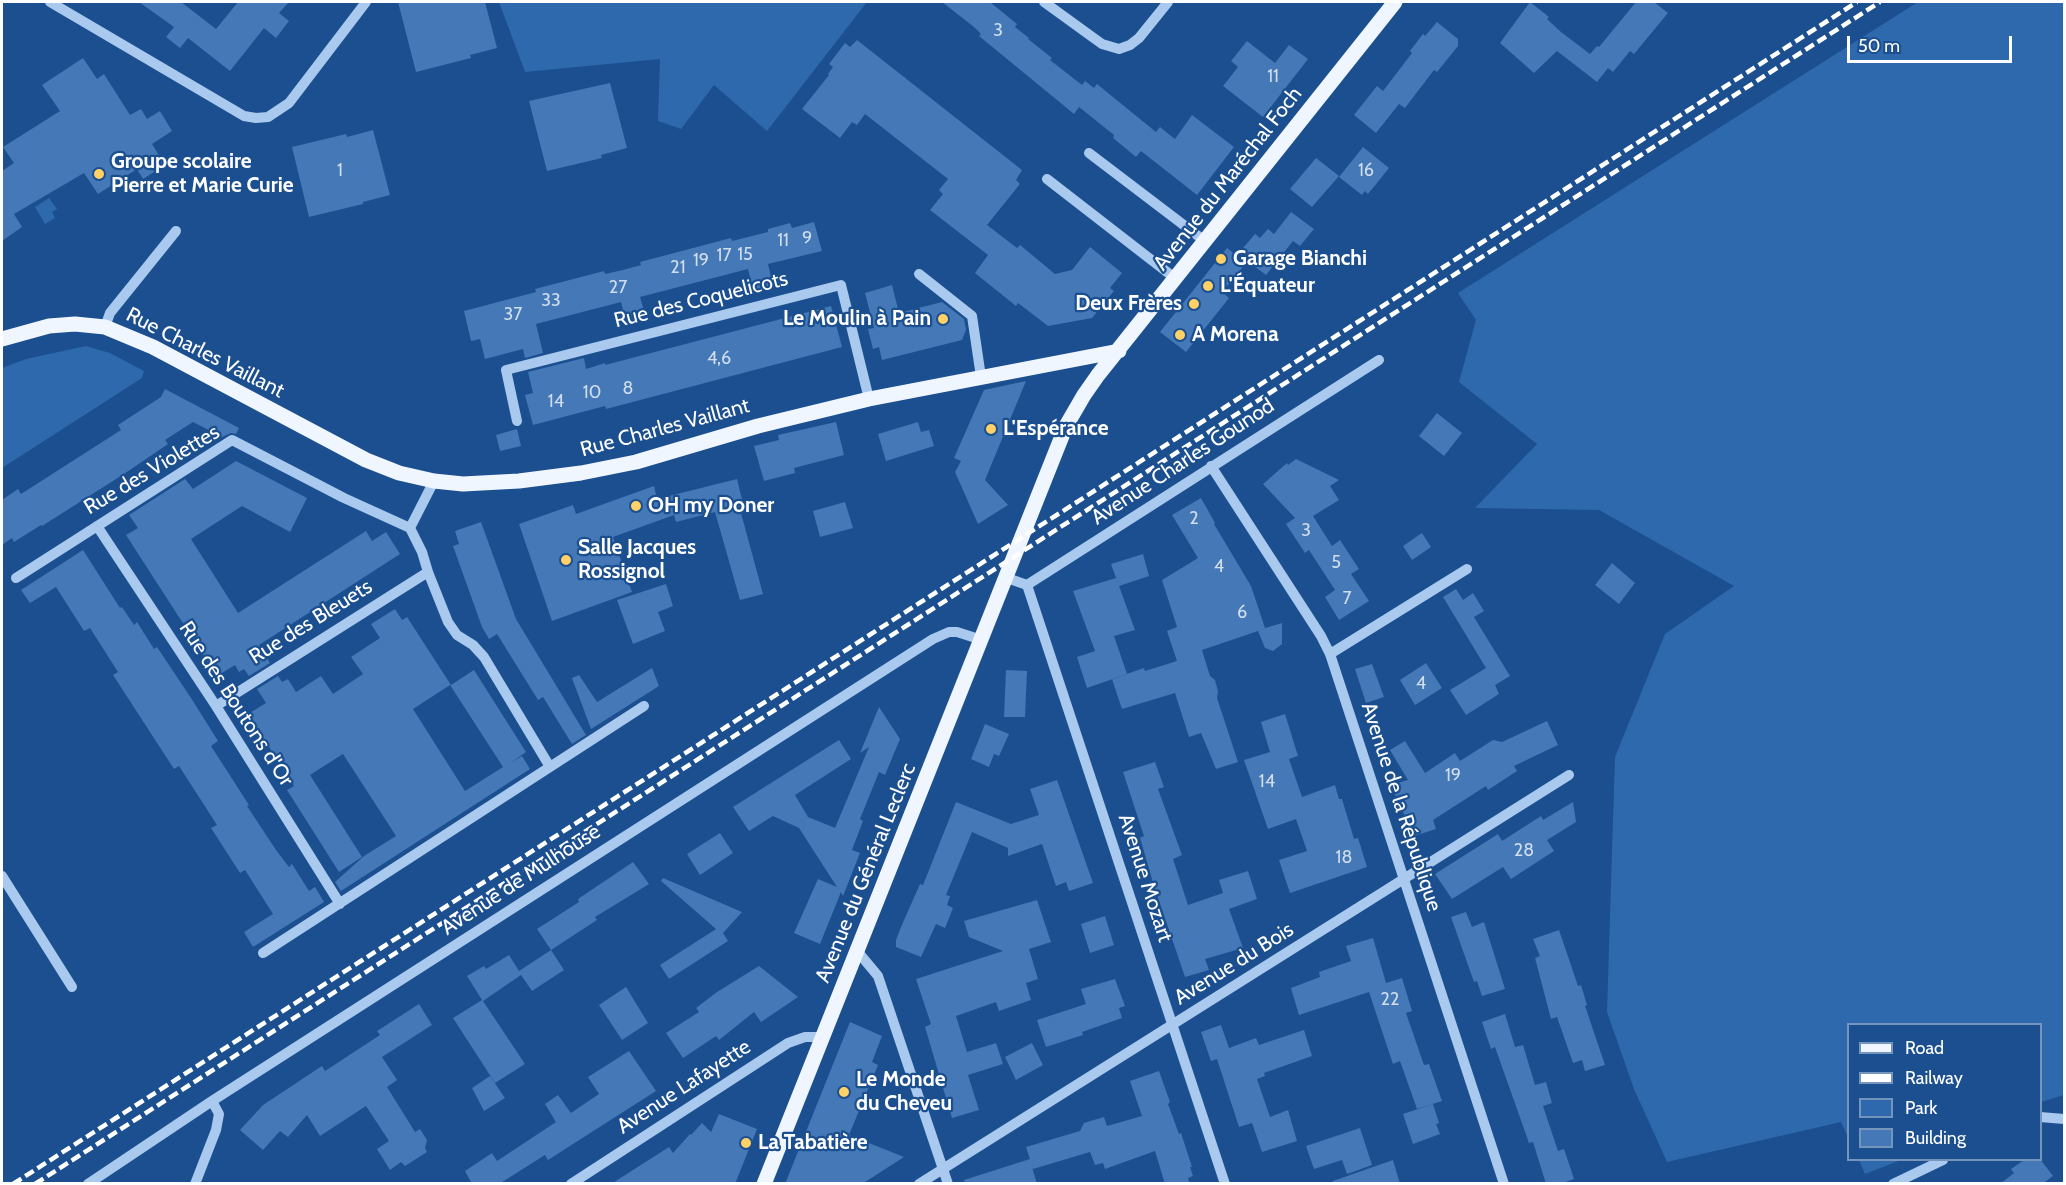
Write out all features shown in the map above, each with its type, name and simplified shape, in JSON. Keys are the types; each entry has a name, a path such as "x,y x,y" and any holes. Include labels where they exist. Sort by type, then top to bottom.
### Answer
{"main road":[{"name":"Avenue du Maréchal Foch","path":"1007,578 1066,426 1084,395 1206,242 1388,4"},
{"name":"Rue Charles Vaillant","path":"2,339 49,326 75,324 105,327 147,344 366,460 399,473 434,481 463,484 519,481 581,473 636,462 758,426 868,399 1119,351"},
{"name":"Avenue du Général Leclerc","path":"764,1184 1007,578"}],"street":[{"path":"50,2 244,116 268,117 289,103 366,2"},
{"path":"1044,2 1102,44 1119,49 1139,38 1168,2"},
{"path":"1089,153 1206,242"},
{"path":"1047,179 1176,279"},
{"path":"105,327 110,313 176,231"},
{"path":"918,274 972,316 981,377"},
{"name":"Rue des Coquelicots","path":"517,421 506,370 841,285 868,399"},
{"name":"Avenue Charles Gounod","path":"1027,585 1379,360"},
{"name":"Rue des Violettes","path":"16,578 232,440 344,498 410,528"},
{"name":"Avenue de la République","path":"1211,466 1321,636 1330,654 1504,1184"},
{"path":"434,481 410,528 422,552 448,622 457,634 473,645 484,657 550,767"},
{"name":"Rue des Boutons d'Or","path":"97,526 216,706 340,904"},
{"path":"1330,654 1467,569"},
{"name":"Rue des Bleuets","path":"216,706 428,572"},
{"path":"1007,578 1027,585"},
{"name":"Avenue Mozart","path":"1027,585 1226,1184"},
{"name":"Avenue de Mulhouse","path":"88,1184 212,1101 933,639 948,632 957,632 982,640"},
{"path":"263,953 644,706"},
{"name":"Avenue du Bois","path":"919,1184 1569,775"},
{"path":"2,876 72,987"},
{"path":"858,952 878,976 948,1184"},
{"name":"Avenue Lafayette","path":"571,1184 788,1042 805,1037 823,1037"},
{"path":"195,1184 216,1130 219,1114 212,1101"},
{"path":"2042,1117 2064,1119"},
{"path":"1893,1184 1941,1161"}],"green space":[{"path":"499,2 867,2 767,131 714,85 681,129 658,121 660,59 525,72"},
{"path":"1918,2 2064,2 2064,1095 2042,1102 2042,1023 1847,1023 1847,1135 1841,1122 1667,1162 1634,1089 1607,1012 1615,757 1665,634 1734,586 1599,510 1475,508 1537,444 1459,382 1476,320 1458,293"},
{"path":"49,198 57,209 52,212 55,218 45,224 35,207"},
{"path":"86,346 110,353 144,371 142,378 2,468 2,368 26,359"},
{"path":"1859,1161 1898,1161 1865,1174"}],"building":[{"path":"139,2 181,2 216,29 238,2 289,2 279,13 289,21 276,38 264,28 230,71 188,38 180,48 166,37 174,27"},
{"path":"398,2 485,2 497,48 470,55 471,58 416,72"},
{"path":"942,2 990,2 1017,24 1015,27 1052,58 1050,60 1082,85 1085,81 1094,88 1097,84 1156,132 1160,127 1175,139 1192,115 1234,147 1197,195 1141,151 1136,157 1113,138 1114,135 1079,107 1074,114 979,36 981,34 974,27"},
{"path":"1530,2 1549,17 1547,19 1561,32 1590,54 1597,46 1599,47 1636,2 1654,2 1668,13 1634,54 1630,51 1613,72 1608,68 1597,82 1557,51 1534,73 1500,43"},
{"path":"1437,22 1458,39 1458,46 1437,72 1434,70 1405,108 1399,104 1376,133 1354,115 1377,86 1383,91 1412,53 1410,51 1423,34 1425,36"},
{"path":"857,40 1022,170 1016,180 1020,184 987,225 1017,248 1020,245 1055,274 1072,270 1090,247 1122,273 1110,288 1114,291 1092,318 1048,326 1018,303 1016,306 975,273 988,255 930,210 943,194 939,190 948,179 865,114 857,125 852,122 840,138 802,109 829,75 833,67 829,64 845,43 850,47"},
{"path":"1247,41 1275,63 1289,45 1308,59 1263,117 1223,86 1238,67 1231,61"},
{"path":"83,58 97,79 104,74 130,115 141,109 147,119 160,111 172,131 152,144 165,165 143,179 137,169 98,194 84,173 14,214 22,227 2,241 2,171 14,163 3,147 60,111 42,85"},
{"path":"610,83 627,148 601,155 602,158 547,171 529,101"},
{"path":"373,130 390,195 309,217 292,147"},
{"path":"1363,147 1389,168 1368,194 1365,191 1362,195 1339,177"},
{"path":"1316,158 1339,176 1312,207 1290,189"},
{"path":"1291,212 1314,229 1300,246 1293,241 1266,275 1238,254 1255,234 1260,238 1268,229 1274,234"},
{"path":"814,222 822,251 768,264 773,285 753,290 748,269 640,297 646,318 626,323 621,302 536,324 543,353 525,358 523,349 485,359 480,339 471,341 464,311 536,292 535,289 604,271 605,274 623,270 641,265 640,262 731,238 732,241 768,232 768,229 790,223 792,228"},
{"path":"1227,248 1246,263 1222,292 1229,298 1186,352 1160,332"},
{"path":"892,285 899,313 942,302 964,319 966,330 962,340 882,360 879,347 873,349 868,329 874,328 865,293"},
{"path":"831,306 842,347 606,409 605,406 533,425 525,395 533,393 528,372 584,358 586,369 605,363 605,365"},
{"path":"1026,381 985,480 1008,505 978,524 955,472 961,461 954,458 984,390"},
{"path":"165,389 239,428 236,434 231,433 222,437 193,422 165,440 168,444 124,474 42,526 14,542 12,538 2,545 2,500 18,489 21,494 121,430 118,425 161,397"},
{"path":"1437,413 1462,433 1444,456 1419,436"},
{"path":"836,422 844,455 794,468 795,473 764,481 754,446 779,440 778,435"},
{"path":"918,422 921,432 929,430 934,446 886,461 878,434"},
{"path":"517,429 521,446 500,451 496,435"},
{"path":"1296,459 1339,480 1330,486 1339,500 1313,516 1332,546 1340,540 1359,569 1351,574 1369,601 1339,620 1325,597 1335,590 1309,550 1305,553 1286,524 1295,518 1263,484 1287,463 1288,465"},
{"path":"236,461 307,498 290,532 242,506 191,539 238,613 366,531 372,541 386,532 400,554 259,645 270,663 249,676 244,669 239,672 235,665 217,676 126,535 138,528 129,515 185,479 193,489"},
{"path":"737,479 745,512 741,513 763,594 740,600 715,512 676,522 674,515 613,537 632,592 552,621 519,524 573,505 576,514 654,486 657,499"},
{"path":"1201,498 1251,586 1265,628 1262,629 1282,623 1282,644 1273,651 1265,648 1258,631 1202,650 1210,676 1215,680 1217,698 1238,762 1216,769 1201,733 1189,737 1175,693 1122,709 1112,679 1144,668 1145,671 1177,661 1167,631 1177,627 1162,580 1198,558 1172,515"},
{"path":"845,502 853,528 820,537 813,511"},
{"path":"481,522 516,619 586,735 572,744 543,697 538,700 497,634 489,639 482,627 453,546 459,544 455,531"},
{"path":"1422,533 1431,547 1412,560 1403,546"},
{"path":"83,550 120,608 122,607 134,625 137,622 154,649 157,647 193,701 218,741 211,746 276,850 289,867 292,864 309,891 315,887 324,902 253,947 244,932 273,914 245,870 240,873 211,828 217,825 179,766 174,769 113,675 118,672 90,628 84,631 56,587 30,603 21,590"},
{"path":"1143,554 1149,576 1119,586 1135,630 1114,636 1127,674 1087,688 1077,657 1095,651 1073,591 1116,578 1111,564"},
{"path":"1612,563 1635,583 1619,604 1595,585"},
{"path":"666,584 673,606 658,612 665,631 633,644 617,600"},
{"path":"1456,589 1463,600 1473,593 1484,611 1474,617 1510,676 1495,685 1499,694 1466,715 1450,690 1486,668 1443,597"},
{"path":"395,609 402,620 407,617 451,685 474,670 526,752 512,762 522,756 530,769 341,891 335,882 364,856 396,836 343,754 310,775 362,857 339,872 287,790 294,786 248,714 266,703 257,689 278,676 282,682 288,679 296,692 321,676 333,694 363,674 351,657 380,638 371,624","holes":["450,685 503,767 465,791 413,709"]},
{"path":"1426,663 1442,688 1415,705 1400,680"},
{"path":"1372,664 1384,697 1366,703 1355,669"},
{"path":"652,668 659,686 591,729 572,678 579,675 597,702"},
{"path":"1006,670 1027,671 1025,717 1004,717"},
{"path":"879,707 900,739 885,775 879,772 860,819 863,821 852,850 860,853 820,944 794,933 818,879 837,887 799,828 773,816 749,831 733,807 839,740 851,759 795,795 808,817 835,828 869,747 860,753"},
{"path":"1285,714 1298,756 1289,759 1302,797 1335,785 1339,799 1342,799 1354,839 1358,838 1367,867 1290,893 1279,860 1307,851 1296,819 1268,829 1244,760 1270,752 1261,722"},
{"path":"1547,721 1558,745 1514,766 1517,771 1488,790 1486,786 1433,820 1436,829 1411,837 1400,802 1391,785 1408,780 1390,750 1405,741 1425,773 1455,753 1460,761 1493,740 1502,742"},
{"path":"985,724 1009,734 999,756 994,754 989,767 971,759"},
{"path":"1155,762 1164,787 1158,789 1182,855 1173,859 1188,905 1223,893 1219,880 1248,871 1257,899 1229,909 1243,948 1205,959 1209,970 1185,977 1154,886 1140,838 1144,836 1123,772"},
{"path":"1057,780 1093,883 1069,891 1066,882 1056,886 1042,844 1008,856 1008,848 972,832 946,895 950,896 947,905 953,908 945,928 936,924 921,957 896,947 901,927 920,884 923,885 956,802 1011,824 1039,815 1030,789"},
{"path":"1573,802 1576,822 1547,840 1554,851 1511,879 1503,867 1452,899 1435,874 1498,834 1502,841 1541,816 1543,820"},
{"path":"720,833 733,853 700,875 687,854"},
{"path":"633,862 649,884 595,917 597,920 551,950 537,929 579,902 578,899"},
{"path":"663,878 742,912 723,933 728,941 669,979 660,965 716,929 661,881"},
{"path":"1037,900 1051,942 1029,949 1038,979 1026,983 1031,1000 999,1011 996,1002 956,1016 967,1052 996,1043 1003,1064 968,1075 979,1110 952,1118 925,1027 931,1024 916,979 1003,951 969,937 964,921"},
{"path":"1466,912 1472,927 1484,922 1505,989 1482,996 1477,981 1474,982 1451,917"},
{"path":"1105,916 1114,945 1090,953 1081,924"},
{"path":"1559,930 1578,986 1581,985 1587,1005 1585,1006 1605,1065 1585,1071 1582,1060 1573,1063 1557,1017 1551,1019 1535,958 1540,956 1533,939"},
{"path":"1373,938 1386,983 1402,978 1412,1011 1406,1013 1424,1065 1429,1064 1442,1101 1417,1109 1400,1061 1393,1064 1369,992 1299,1015 1291,988 1320,977 1319,972 1351,961 1346,946"},
{"path":"551,950 564,970 532,991 521,975 483,1001 525,1064 495,1083 453,1018 482,1000 467,976 484,966 486,969 509,955 519,971"},
{"path":"759,966 798,997 761,1022 754,1012 719,1040 716,1036 683,1058 666,1033 699,1012 696,1008 717,992"},
{"path":"1115,979 1125,1006 1119,1008 1122,1018 1082,1032 1083,1035 1046,1047 1037,1020 1086,1004 1081,989"},
{"path":"626,987 648,1023 622,1040 599,1005"},
{"path":"419,1004 432,1025 382,1057 397,1080 387,1087 415,1132 420,1129 427,1140 425,1148 427,1152 405,1166 401,1162 390,1170 377,1149 389,1141 366,1106 320,1136 307,1115 288,1137 280,1131 263,1150 240,1130 263,1105 322,1066 325,1071 380,1035 377,1031"},
{"path":"1505,1014 1515,1047 1523,1045 1535,1085 1546,1082 1552,1103 1543,1106 1558,1151 1564,1149 1574,1179 1560,1184 1546,1184 1533,1142 1529,1143 1495,1047 1491,1049 1482,1022"},
{"path":"850,1022 882,1036 872,1062 878,1065 849,1135 904,1157 862,1184 785,1184"},
{"path":"1221,1025 1229,1048 1256,1038 1259,1045 1304,1030 1312,1056 1264,1073 1265,1076 1257,1079 1270,1117 1288,1110 1297,1141 1262,1152 1252,1123 1239,1127 1217,1059 1211,1061 1201,1032"},
{"path":"1032,1043 1043,1065 1016,1080 1005,1057"},
{"path":"629,1051 656,1091 548,1160 545,1155 499,1184 472,1184 465,1171 492,1153 497,1161 556,1122 545,1104 558,1095 571,1113 599,1094 588,1077"},
{"path":"1159,1071 1170,1102 1168,1104 1179,1134 1181,1133 1192,1167 1190,1167 1193,1176 1188,1178 1190,1184 1165,1184 1155,1151 1105,1169 1103,1163 1095,1165 1090,1152 1033,1169 1032,1167 1037,1184 965,1184 964,1180 1030,1159 1026,1147 1080,1131 1084,1123 1104,1117 1107,1126 1142,1116 1130,1081"},
{"path":"490,1076 505,1098 484,1111 472,1088"},
{"path":"1433,1104 1440,1134 1413,1144 1403,1114"},
{"path":"719,1114 757,1129 735,1184 611,1184 669,1147 673,1153 702,1123 711,1132"},
{"path":"1360,1128 1372,1165 1347,1174 1342,1160 1314,1169 1306,1146"},
{"path":"1393,1160 1400,1184 1333,1184 1333,1181"},
{"path":"2023,1161 2042,1161 2053,1176 2042,1184 2000,1184 2014,1173 2011,1169"}],"railway":[{"path":"13,1184 1857,2"},
{"path":"35,1184 1880,2"}],"place":[{"name":"Groupe scolaire Pierre et Marie Curie","path":"99,174"},
{"name":"Garage Bianchi","path":"1221,259"},
{"name":"L'Équateur","path":"1208,286"},
{"name":"Deux Frères","path":"1194,304"},
{"name":"Le Moulin à Pain","path":"943,319"},
{"name":"A Morena","path":"1180,335"},
{"name":"L'Espérance","path":"991,429"},
{"name":"OH my Doner","path":"636,506"},
{"name":"Salle Jacques Rossignol","path":"566,560"},
{"name":"Le Monde du Cheveu","path":"844,1092"},
{"name":"La Tabatière","path":"746,1143"}]}
